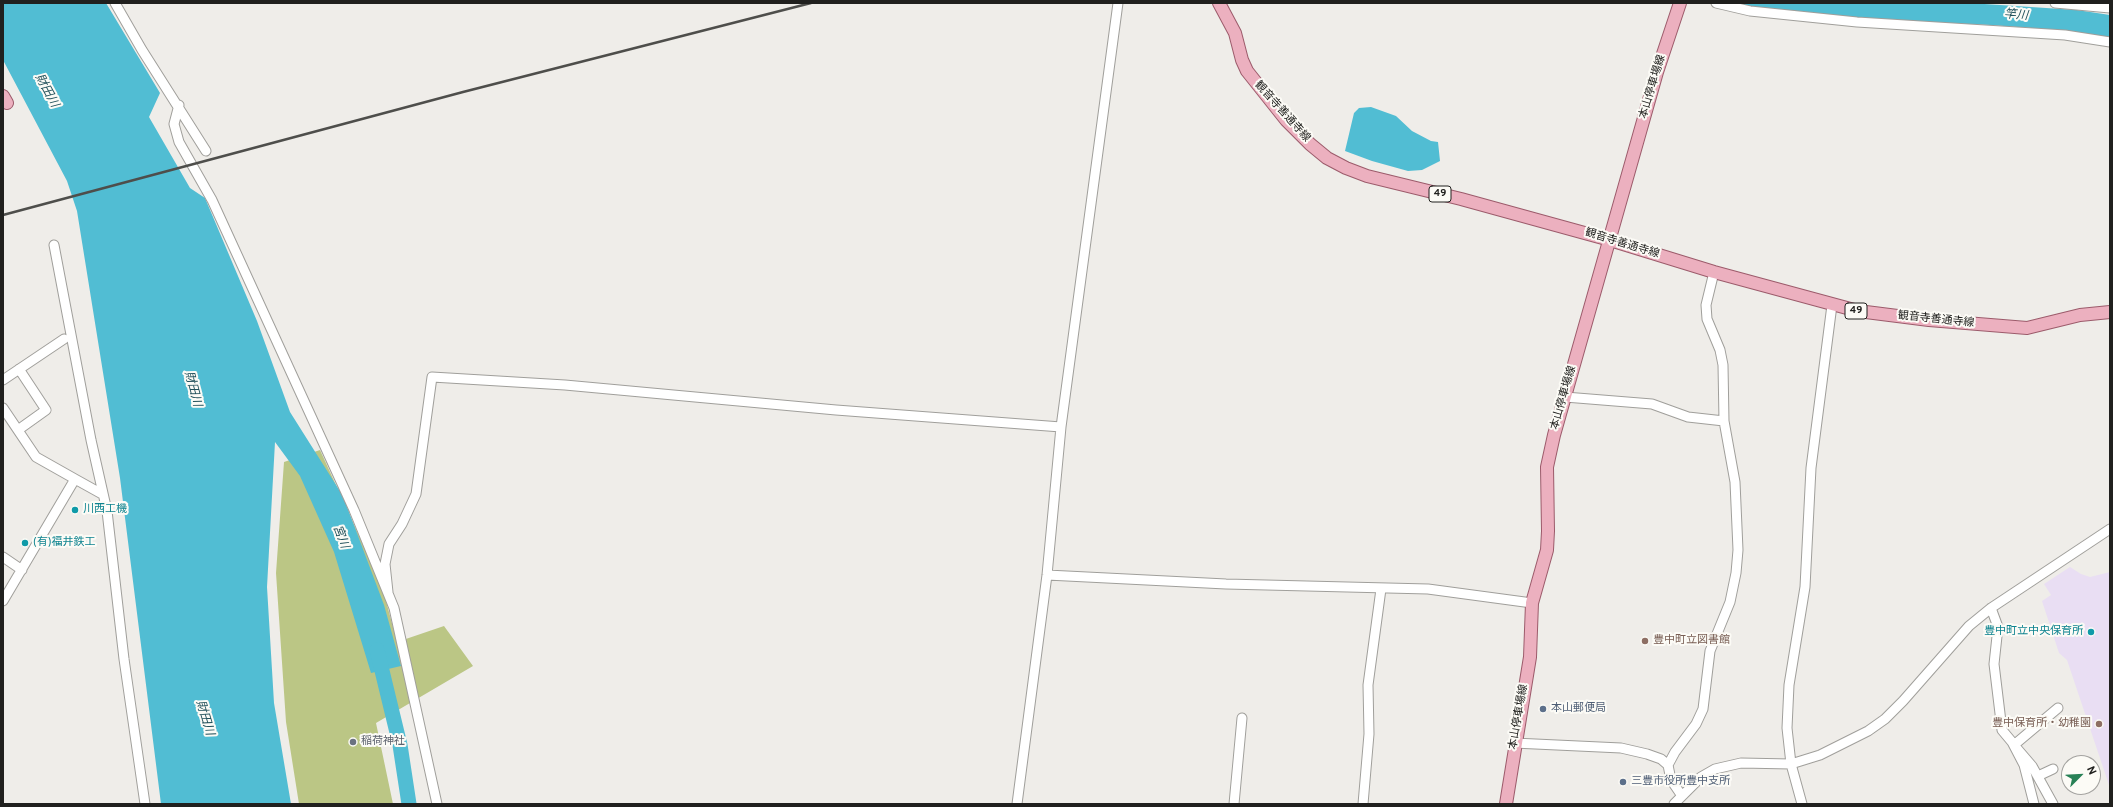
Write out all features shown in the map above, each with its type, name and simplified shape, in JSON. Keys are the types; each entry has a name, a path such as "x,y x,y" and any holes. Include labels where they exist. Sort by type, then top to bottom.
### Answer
{"main road":[{"name":"観音寺善通寺線","path":"1219,3 1235,33 1242,60 1255,83 1286,120 1310,144 1327,158 1346,168 1367,176 1461,199 1610,240 1714,272 1858,311 1929,320 2027,328 2080,315 2110,312"},
{"name":"本山停車場線","path":"1506,804 1514,743 1530,657 1532,603 1547,550 1547,467 1565,397 1657,72 1680,3"}],"street":[{"path":"115,3 142,50 206,151"},
{"path":"1017,804 1047,575 1062,427 1118,3"},
{"path":"1716,3 1750,11 1849,21 2065,35 2110,42"},
{"path":"2054,3 2110,8"},
{"path":"178,105 174,124 179,142 212,200 354,510 394,608 409,670 437,804"},
{"path":"54,245 102,494 107,511 124,659 145,804"},
{"path":"1668,765 1675,752 1696,724 1703,709 1710,651 1730,602 1736,573 1738,550 1735,482 1724,421 1723,365 1720,350 1707,319 1706,305 1714,272"},
{"path":"1802,804 1791,764 1787,728 1789,685 1805,586 1811,468 1832,305"},
{"path":"3,380 64,339"},
{"path":"18,430 46,410 19,369"},
{"path":"388,592 385,564 389,544 416,494 432,378 565,385 828,410 1062,427"},
{"path":"1565,397 1646,403 1688,417 1724,421"},
{"path":"3,408 36,457 102,494"},
{"path":"3,601 75,479"},
{"path":"1674,804 1701,777 1715,769 1741,763 1791,764 1820,755 1868,731 1885,719 1960,635 1991,608 2110,529"},
{"path":"3,557 22,570"},
{"path":"1047,575 1381,589 1428,589 1532,603"},
{"path":"1363,804 1369,734 1368,685 1381,589"},
{"path":"1991,608 1998,627 1994,664 2002,730 2032,766 2053,804"},
{"path":"2014,745 2058,708"},
{"path":"1234,804 1242,718"},
{"path":"1514,743 1621,748 1661,758 1668,765 1671,780 1682,796"},
{"path":"2014,745 2024,765 2034,804"},
{"path":"2038,776 2053,769"}],"shaded area":[{"name":"豊中保育所・幼稚園","path":"2070,567 2081,574 2090,577 2110,572 2110,788 2101,761 2101,755 2099,755 2067,660 2059,653 2042,601 2051,595 2044,584"}],"green space":[{"path":"320,450 382,586 397,642 444,626 473,666 376,723 393,804 299,804 286,722 276,573 284,462"}],"water":[{"name":"財田川","path":"3,3 106,3 160,93 149,117 190,188 205,198 257,321 290,412 343,496 384,605 401,666 371,673 334,552 300,476 275,442 267,587 274,703 291,804 161,804 120,478 77,211 67,181 3,60"},
{"name":"竿川","path":"1734,3 1969,3 2077,10 2110,15 2110,37 2059,30 1990,25 1858,19 1749,7"},
{"path":"1371,107 1396,116 1412,131 1431,141 1438,142 1440,161 1422,170 1408,171 1372,161 1345,151 1354,113 1359,108"}],"waterway":[{"name":"宮川","path":"377,650 400,745 409,804"}],"railway":[{"path":"3,215 463,92 811,3"}],"place":[{"name":"川西工機","path":"75,510"},
{"name":"(有)福井鉄工","path":"25,543"},
{"name":"豊中町立中央保育所","path":"2091,632"},
{"name":"豊中町立図書館","path":"1645,641"},
{"name":"本山郵便局","path":"1543,709"},
{"name":"豊中保育所・幼稚園","path":"2099,724"},
{"name":"稲荷神社","path":"353,742"},
{"name":"三豊市役所豊中支所","path":"1623,782"}]}
